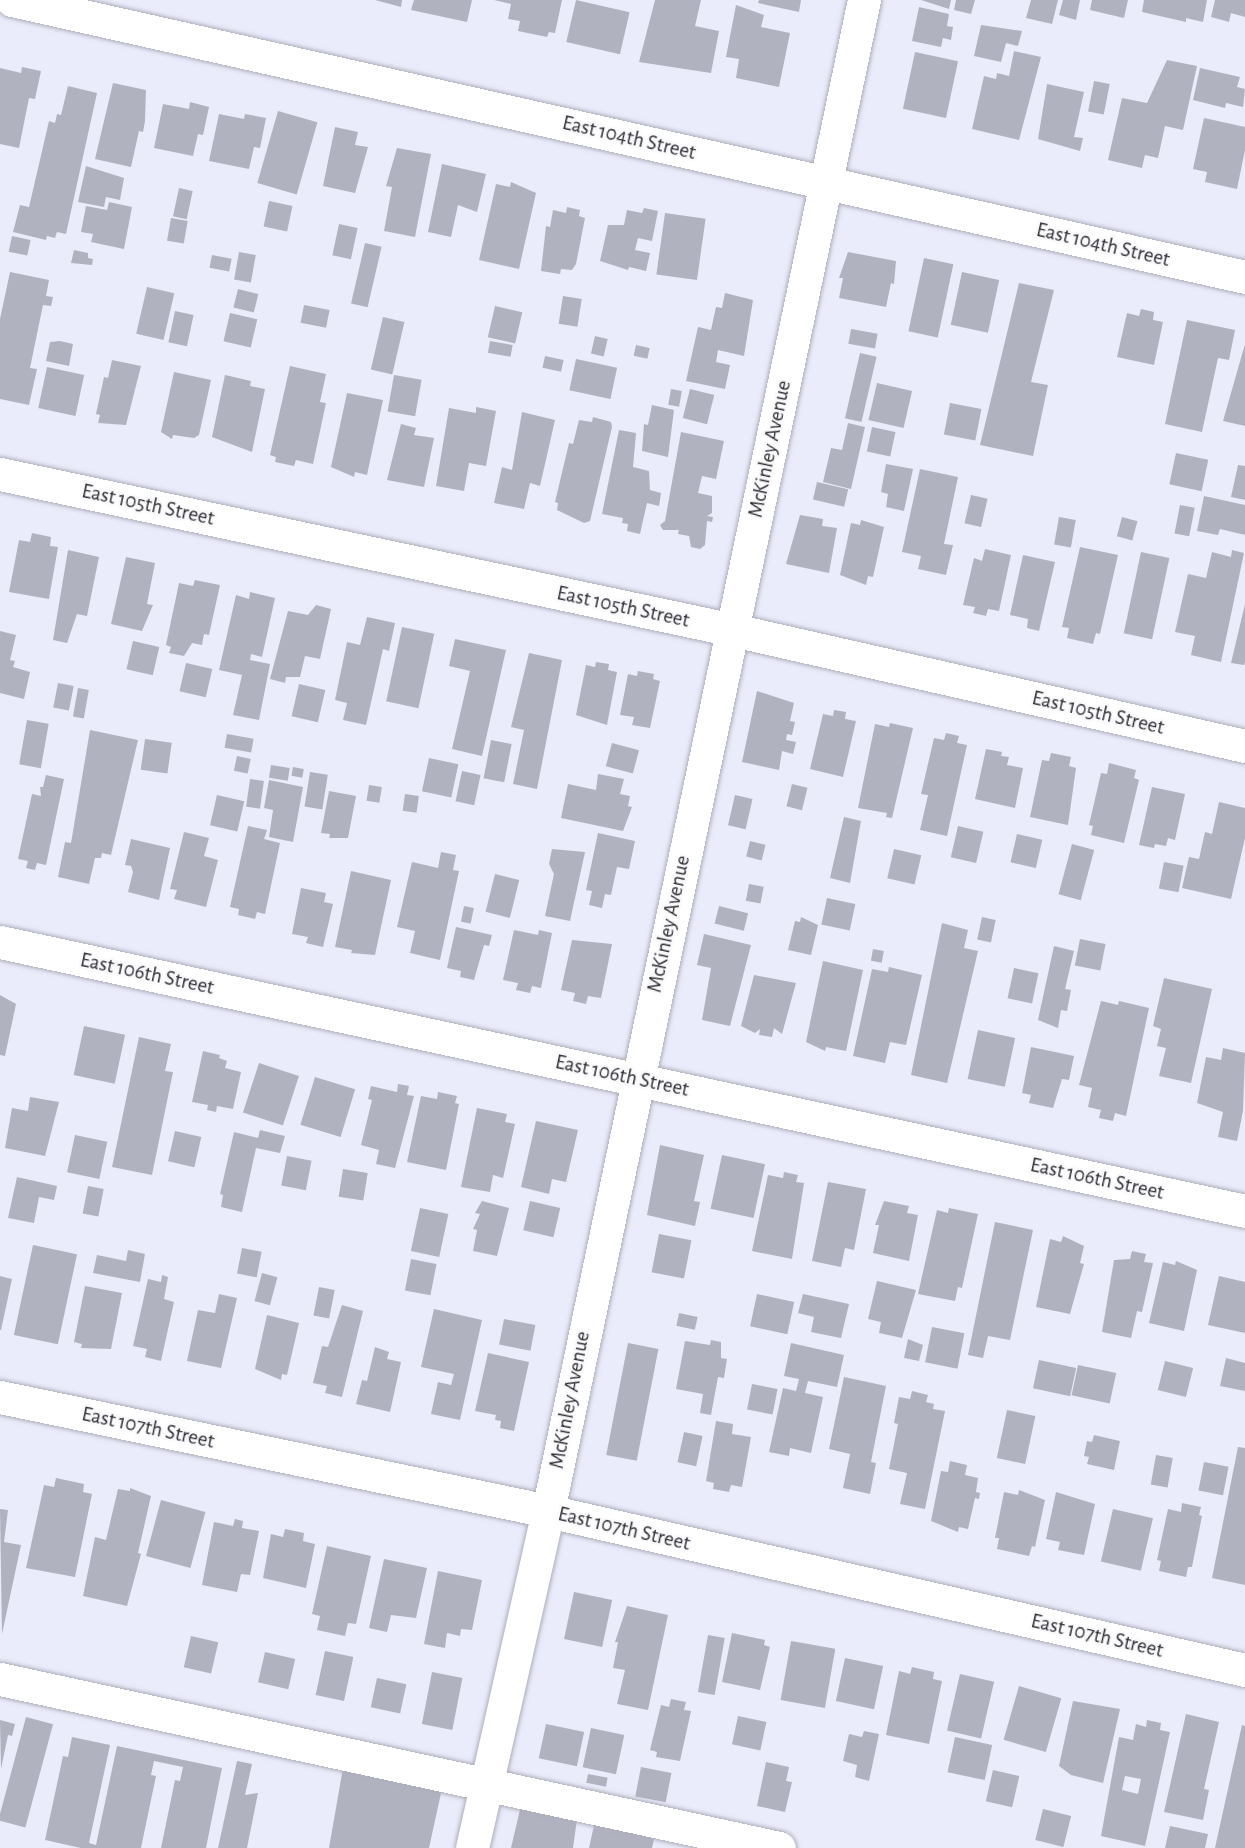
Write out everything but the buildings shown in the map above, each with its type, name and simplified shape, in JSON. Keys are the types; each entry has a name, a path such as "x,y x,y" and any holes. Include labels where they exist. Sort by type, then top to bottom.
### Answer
{"street":[{"name":"East 104th Street","path":"12,0 1245,278"},
{"name":"McKinley Avenue","path":"472,1848 548,1511 635,1079 733,630 864,0"},
{"name":"East 105th Street","path":"0,474 733,630 1245,746"},
{"name":"East 106th Street","path":"0,942 1245,1211"},
{"name":"East 107th Street","path":"0,1397 548,1511 1245,1670"},
{"path":"0,1678 487,1782 779,1848"}]}
